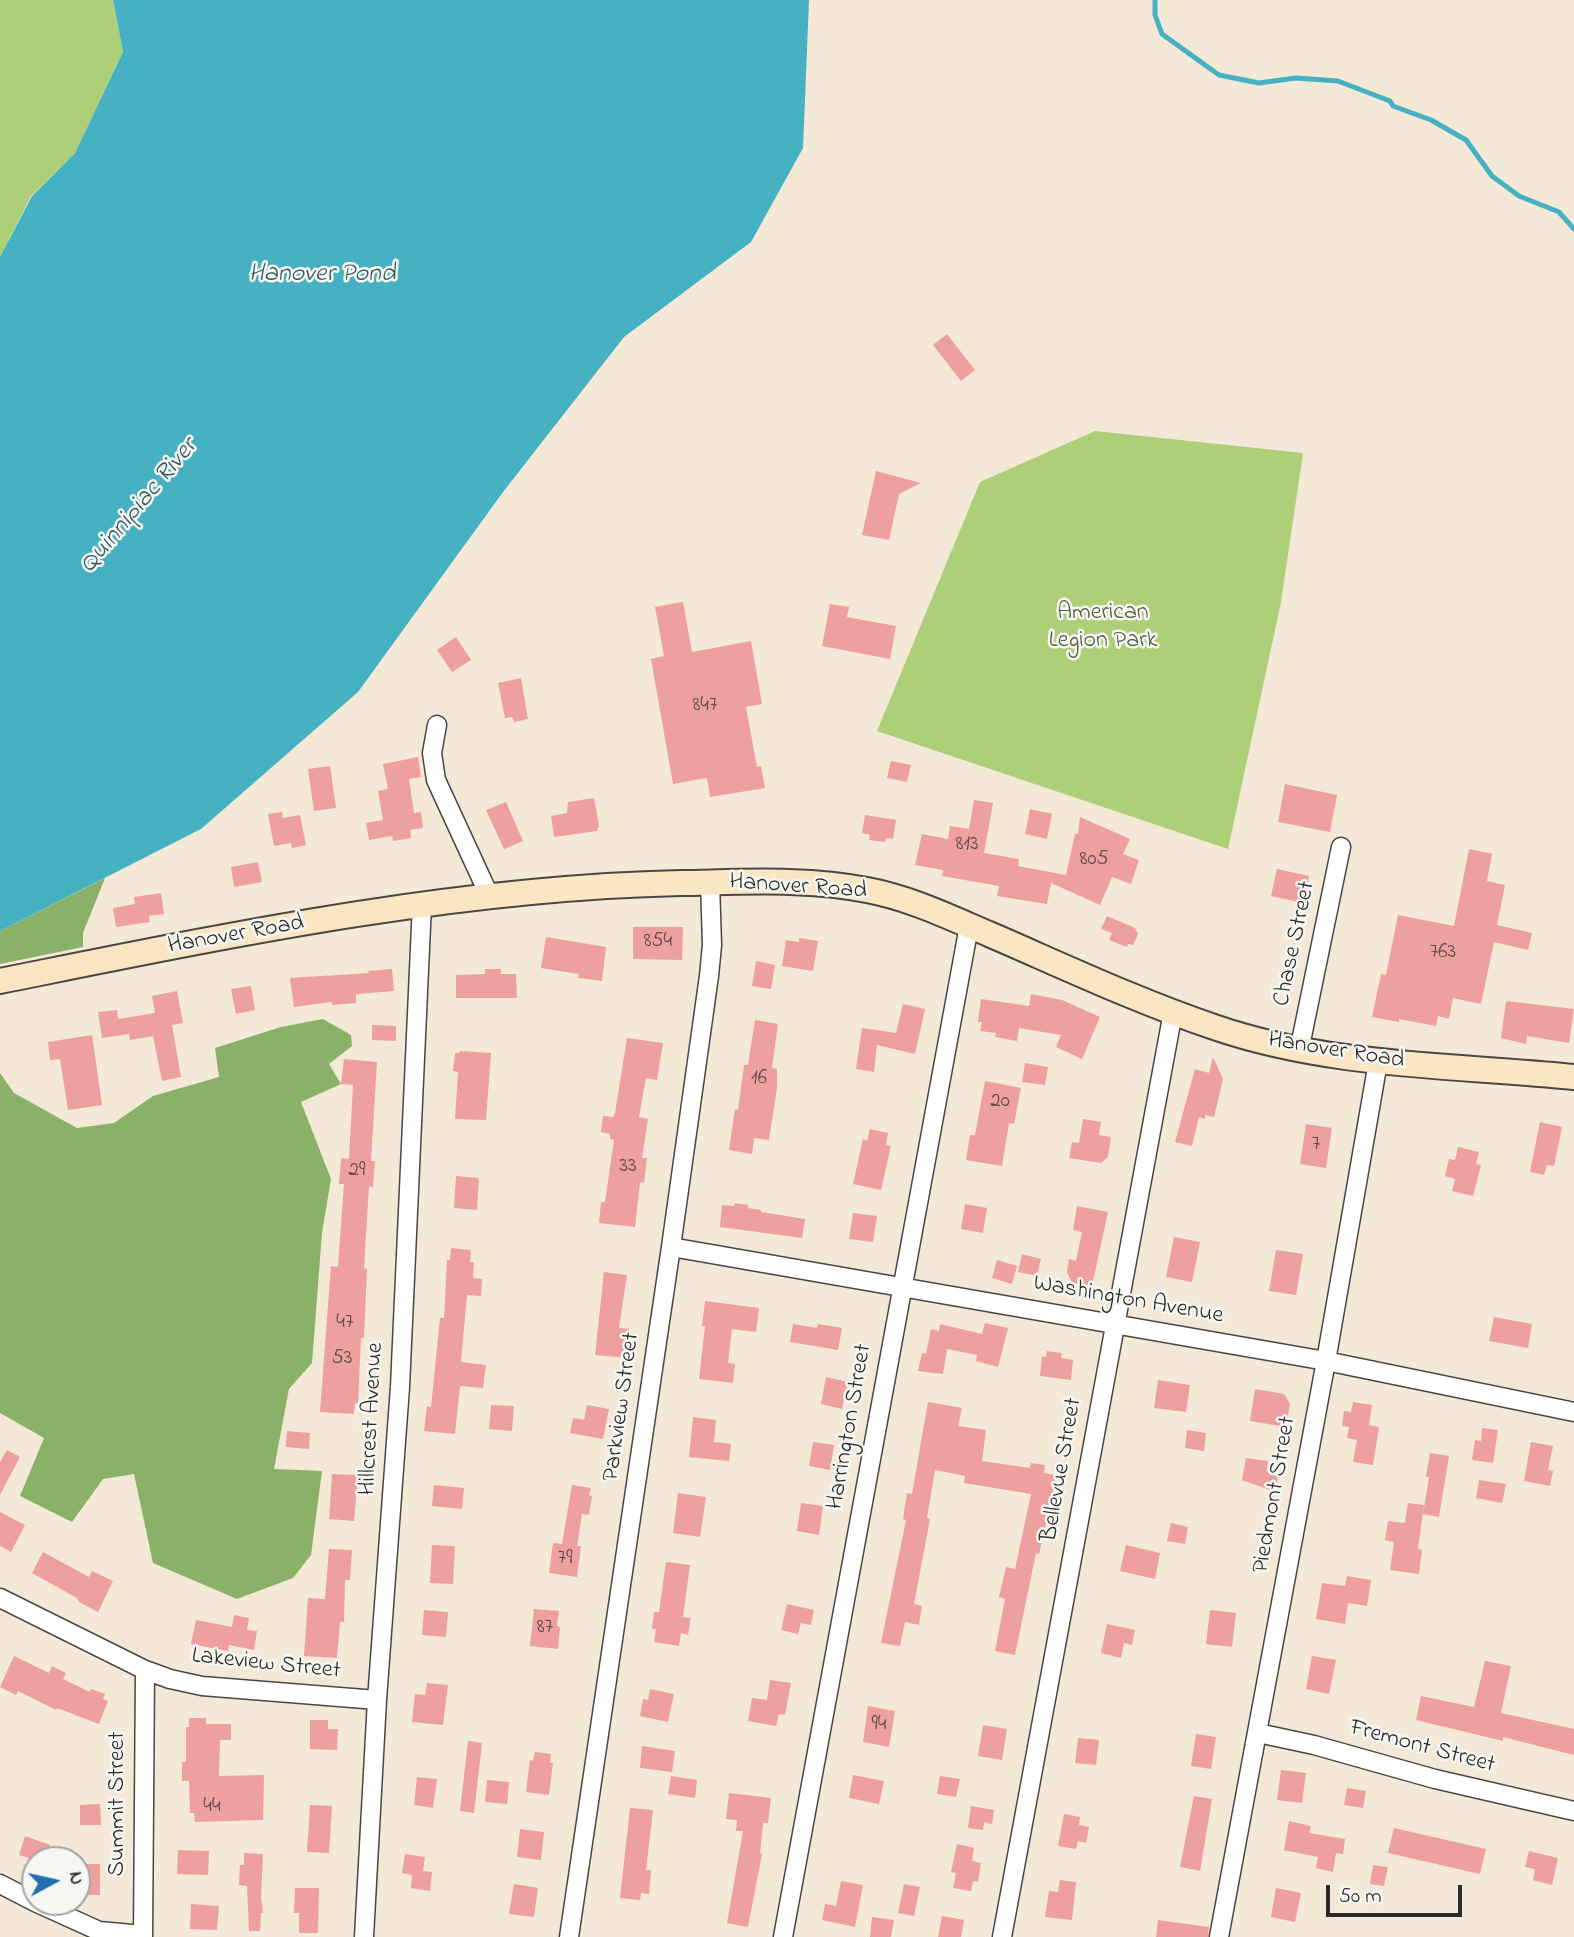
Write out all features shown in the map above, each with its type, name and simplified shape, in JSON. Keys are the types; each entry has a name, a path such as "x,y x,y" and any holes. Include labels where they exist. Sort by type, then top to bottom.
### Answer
{"main road":[{"name":"Hanover Road","path":"0,981 179,946 489,895 591,886 710,882 832,884 869,890 915,903 1214,1028 1299,1051 1378,1062 1574,1077"}],"street":[{"path":"437,725 432,753 436,780 489,895"},
{"name":"Chase Street","path":"1299,1051 1341,847"},
{"name":"Parkview Street","path":"569,1937 709,976 712,945 710,882"},
{"name":"Hillcrest Avenue","path":"364,1937 377,1700 400,1387 422,904"},
{"name":"Harrington Street","path":"783,1937 969,926"},
{"name":"Bellevue Street","path":"1002,1937 1173,1012"},
{"name":"Piedmont Street","path":"1219,1937 1326,1361 1378,1062"},
{"name":"Washington Avenue","path":"671,1247 1326,1361 1574,1412"},
{"name":"Lakeview Street","path":"0,1598 145,1671 170,1679 202,1686 377,1700"},
{"name":"Summit Street","path":"143,1936 145,1671"},
{"name":"Fremont Street","path":"1258,1733 1314,1745 1414,1774 1574,1811"},
{"path":"0,1884 21,1895"},
{"path":"66,1916 99,1931 143,1936"}],"green space":[{"path":"0,0 113,0 123,52 75,153 31,196 0,257"},
{"name":"American Legion Park","path":"1095,431 1303,453 1281,602 1228,849 877,731 980,482"},
{"path":"105,878 83,933 83,947 0,964 0,931"},
{"path":"323,1019 351,1035 352,1046 329,1064 341,1084 301,1102 331,1179 322,1233 312,1363 289,1389 274,1469 322,1471 311,1555 293,1578 237,1599 153,1563 134,1474 103,1479 72,1522 20,1496 44,1438 0,1413 0,1073 14,1093 77,1128 114,1123 153,1096 219,1077 215,1048 281,1027"}],"water":[{"name":"Hanover Pond","path":"113,0 809,0 803,148 751,242 624,337 503,492 358,692 201,829 0,931 0,257 32,196 75,153 123,52"}],"building":[{"path":"947,334 975,370 961,381 933,345"},
{"path":"876,471 921,483 899,494 889,540 862,535"},
{"path":"683,602 692,652 751,641 762,704 746,707 757,767 761,766 765,788 710,797 707,778 673,784 651,659 664,656 655,607"},
{"path":"830,604 849,607 847,617 896,626 890,659 822,646"},
{"path":"456,637 471,660 452,672 437,650"},
{"path":"521,678 528,719 514,722 512,717 505,718 498,683"},
{"path":"418,757 421,777 409,779 414,813 421,812 423,828 410,830 411,838 393,841 392,836 369,840 366,823 383,820 378,791 388,789 383,764"},
{"path":"891,761 911,765 907,782 887,778"},
{"path":"330,766 336,808 314,811 308,769"},
{"path":"1285,784 1337,795 1330,832 1278,822"},
{"path":"594,798 599,825 597,831 554,837 551,816 567,813 568,802"},
{"path":"974,800 993,803 984,853 1019,859 1018,866 1066,875 1080,817 1130,839 1123,854 1139,860 1131,884 1112,877 1100,905 1051,883 1047,904 997,896 999,886 942,876 943,870 915,865 922,834 948,839 950,826 969,829"},
{"path":"506,802 523,841 504,849 486,810"},
{"path":"1030,809 1052,814 1047,839 1025,834"},
{"path":"282,812 283,818 300,815 306,845 292,848 291,843 274,846 268,814"},
{"path":"865,815 896,820 893,839 886,838 885,842 869,840 870,835 862,833"},
{"path":"1469,849 1492,854 1487,881 1505,885 1497,925 1532,933 1528,950 1494,942 1481,1004 1453,998 1449,1019 1438,1016 1436,1026 1372,1017 1381,974 1386,975 1398,915 1454,926"},
{"path":"258,862 262,882 234,887 231,867"},
{"path":"1277,869 1309,876 1303,903 1271,896"},
{"path":"161,893 164,914 149,916 150,922 116,927 113,908 135,904 134,897"},
{"path":"1107,916 1135,928 1138,934 1133,945 1128,944 1127,947 1109,940 1112,933 1101,929"},
{"path":"633,927 683,927 682,960 633,959"},
{"path":"546,937 606,947 602,981 541,968"},
{"path":"799,938 818,941 813,971 782,966 786,940 799,942"},
{"path":"756,961 775,965 771,989 752,986"},
{"path":"392,969 394,991 356,994 356,1003 332,1005 332,1002 294,1007 290,978"},
{"path":"485,969 501,969 501,974 516,974 517,998 456,998 456,975 485,974"},
{"path":"251,986 255,1010 236,1014 231,989"},
{"path":"177,991 183,1023 172,1025 181,1077 162,1081 153,1036 130,1040 129,1034 102,1038 98,1012 117,1010 118,1019 155,1013 152,996"},
{"path":"1031,994 1062,1000 1100,1017 1082,1059 1056,1047 1061,1035 1019,1028 1017,1041 995,1037 996,1033 980,1031 982,1022 978,1022 981,999 1029,1006"},
{"path":"1506,1001 1574,1009 1569,1043 1527,1036 1526,1044 1501,1038"},
{"path":"903,1004 925,1009 915,1054 877,1045 874,1072 856,1069 862,1028 896,1033"},
{"path":"755,1020 778,1024 772,1068 777,1069 777,1088 769,1140 754,1138 752,1154 729,1150 735,1109 738,1110 744,1065 748,1065"},
{"path":"372,1025 396,1026 396,1041 372,1040"},
{"path":"92,1035 102,1105 68,1110 60,1059 50,1060 48,1042"},
{"path":"627,1038 663,1043 657,1080 646,1078 639,1117 648,1119 642,1158 647,1158 644,1183 640,1182 635,1227 599,1223 601,1202 605,1202 614,1140 610,1139 610,1134 601,1132 603,1116 613,1117 615,1113"},
{"path":"455,1053 491,1053 486,1120 455,1119 458,1072 453,1071"},
{"path":"1213,1057 1223,1079 1214,1117 1199,1117 1192,1146 1175,1142 1195,1069 1209,1073"},
{"path":"344,1059 377,1062 371,1161 375,1161 373,1187 369,1186 364,1268 367,1269 364,1338 361,1338 358,1403 355,1403 354,1414 320,1412 331,1266 338,1267 344,1184 339,1184 341,1158 349,1159 353,1085 341,1084"},
{"path":"1025,1063 1048,1067 1045,1085 1022,1082"},
{"path":"985,1081 1021,1088 1014,1124 1009,1123 1002,1166 966,1160 970,1135 975,1135"},
{"path":"1083,1119 1101,1122 1099,1135 1111,1137 1108,1157 1101,1163 1069,1158 1072,1142 1079,1143"},
{"path":"1540,1122 1562,1127 1554,1166 1547,1165 1544,1175 1530,1172"},
{"path":"1306,1124 1332,1128 1326,1168 1300,1164"},
{"path":"870,1129 888,1133 886,1145 891,1146 881,1190 853,1184 863,1139 867,1141"},
{"path":"1458,1147 1479,1152 1476,1164 1481,1165 1473,1196 1452,1191 1455,1179 1445,1176 1449,1159 1455,1160"},
{"path":"456,1176 479,1178 477,1210 454,1208"},
{"path":"735,1203 748,1205 748,1208 761,1212 805,1219 802,1238 720,1227 722,1205 734,1206"},
{"path":"965,1204 987,1208 983,1233 961,1229"},
{"path":"1077,1206 1108,1212 1092,1286 1072,1283 1067,1272 1069,1259 1076,1261 1082,1232 1073,1230"},
{"path":"853,1213 877,1216 873,1242 849,1239"},
{"path":"1174,1237 1200,1242 1192,1282 1166,1277"},
{"path":"451,1248 471,1250 470,1262 474,1262 473,1278 482,1279 481,1296 467,1295 461,1362 486,1365 483,1388 460,1386 455,1434 424,1431 427,1406 431,1407 440,1318 444,1318 447,1260 450,1260"},
{"path":"1276,1250 1303,1254 1296,1295 1269,1291"},
{"path":"1022,1254 1041,1259 1037,1276 1018,1272"},
{"path":"997,1260 1017,1266 1012,1284 992,1278"},
{"path":"604,1272 627,1275 619,1328 629,1329 627,1358 595,1355"},
{"path":"705,1301 759,1308 756,1332 732,1329 728,1363 735,1364 733,1383 699,1379"},
{"path":"1494,1317 1532,1324 1528,1348 1489,1341"},
{"path":"985,1323 1008,1328 998,1367 976,1361 977,1355 947,1349 943,1374 918,1371 922,1353 926,1354 931,1329 939,1331 940,1324 982,1334"},
{"path":"793,1324 842,1328 838,1350 790,1342"},
{"path":"1047,1351 1062,1353 1061,1358 1073,1360 1071,1380 1040,1376 1042,1356 1046,1357"},
{"path":"826,1377 848,1382 842,1409 821,1404"},
{"path":"1158,1380 1190,1385 1186,1412 1154,1408"},
{"path":"1255,1389 1284,1394 1290,1404 1286,1427 1250,1421"},
{"path":"928,1402 962,1408 958,1426 986,1430 982,1461 1030,1468 1031,1463 1045,1465 1044,1473 1055,1475 1053,1494 1039,1554 1036,1553 1015,1655 995,1651 1005,1599 999,1597 1006,1567 1015,1569 1031,1494 964,1483 965,1476 935,1470 927,1518 930,1519 914,1604 922,1606 919,1625 905,1622 900,1646 881,1643 906,1520 903,1519 907,1493 912,1494"},
{"path":"1353,1402 1372,1405 1369,1425 1379,1427 1373,1465 1353,1462 1357,1440 1347,1438 1349,1427 1342,1426 1344,1411 1351,1412"},
{"path":"491,1405 514,1406 512,1431 489,1429"},
{"path":"587,1405 609,1409 603,1439 570,1433 573,1418 584,1420"},
{"path":"693,1417 716,1420 714,1442 731,1444 729,1461 689,1457"},
{"path":"1482,1428 1498,1430 1493,1463 1472,1460 1475,1440 1481,1441"},
{"path":"1187,1430 1206,1433 1204,1451 1185,1448"},
{"path":"287,1431 310,1433 309,1449 286,1447"},
{"path":"813,1442 834,1445 830,1470 809,1466"},
{"path":"1531,1442 1553,1446 1548,1470 1553,1471 1550,1486 1524,1481"},
{"path":"7,1450 20,1457 0,1495 0,1462"},
{"path":"1430,1453 1449,1456 1439,1517 1423,1514"},
{"path":"1246,1458 1268,1461 1267,1470 1278,1476 1275,1492 1242,1480"},
{"path":"332,1474 358,1475 354,1521 329,1519"},
{"path":"1479,1480 1506,1484 1502,1503 1476,1498"},
{"path":"434,1485 464,1488 462,1509 432,1506"},
{"path":"572,1485 591,1488 589,1495 592,1496 589,1515 582,1514 577,1546 581,1546 577,1577 549,1573 553,1543 562,1544"},
{"path":"678,1493 706,1497 700,1537 673,1533"},
{"path":"801,1503 823,1506 819,1535 797,1531"},
{"path":"1408,1503 1424,1505 1418,1549 1422,1550 1419,1574 1390,1570 1394,1542 1385,1540 1388,1521 1405,1523"},
{"path":"0,1512 25,1525 11,1552 0,1546"},
{"path":"1171,1523 1188,1527 1185,1544 1167,1541"},
{"path":"432,1545 455,1546 453,1584 430,1583"},
{"path":"1126,1545 1160,1553 1155,1579 1120,1571"},
{"path":"329,1549 352,1550 350,1580 345,1580 344,1622 340,1622 337,1658 304,1656 308,1598 325,1599"},
{"path":"43,1552 89,1577 92,1571 113,1581 98,1612 32,1573"},
{"path":"666,1562 690,1565 683,1617 691,1618 688,1635 681,1633 679,1646 654,1642 654,1612 659,1612"},
{"path":"1347,1576 1371,1580 1367,1606 1348,1603 1345,1624 1316,1619 1322,1583 1345,1586"},
{"path":"787,1604 814,1610 811,1625 801,1623 798,1634 781,1630"},
{"path":"534,1609 559,1611 558,1649 530,1646"},
{"path":"424,1610 448,1612 446,1637 422,1635"},
{"path":"1210,1610 1236,1613 1232,1647 1206,1644"},
{"path":"234,1615 249,1618 247,1630 257,1631 254,1650 229,1645 228,1651 191,1644 196,1620 232,1627"},
{"path":"1107,1624 1135,1630 1132,1645 1124,1643 1121,1658 1101,1653"},
{"path":"14,1656 49,1673 52,1666 66,1673 63,1679 90,1692 91,1689 105,1694 103,1699 108,1701 99,1724 57,1708 56,1710 18,1691 16,1695 0,1687"},
{"path":"1312,1656 1336,1660 1329,1694 1306,1689"},
{"path":"1485,1661 1511,1666 1501,1713 1574,1729 1574,1755 1503,1737 1503,1741 1416,1720 1421,1696 1474,1707"},
{"path":"770,1680 791,1683 785,1715 779,1714 776,1726 748,1721 752,1698 767,1700"},
{"path":"427,1683 448,1685 443,1725 412,1722 415,1694 425,1695"},
{"path":"650,1689 674,1694 668,1722 640,1716 643,1699 648,1700"},
{"path":"868,1706 895,1711 889,1747 863,1742"},
{"path":"189,1718 206,1718 206,1724 231,1724 231,1740 220,1740 219,1776 264,1775 263,1820 195,1822 194,1813 190,1813 189,1781 182,1781"},
{"path":"310,1720 328,1720 328,1729 338,1729 337,1750 310,1749"},
{"path":"983,1725 1007,1729 1002,1760 978,1756"},
{"path":"1196,1734 1216,1737 1211,1769 1191,1766"},
{"path":"1078,1738 1099,1740 1096,1765 1075,1763"},
{"path":"468,1741 482,1743 474,1813 460,1811"},
{"path":"642,1746 675,1751 672,1772 640,1768"},
{"path":"535,1752 551,1754 550,1763 553,1763 549,1795 526,1792 530,1760 533,1761"},
{"path":"1281,1770 1306,1773 1302,1803 1277,1800"},
{"path":"853,1775 884,1781 879,1804 849,1798"},
{"path":"671,1776 697,1780 695,1798 668,1794"},
{"path":"940,1776 960,1779 956,1797 937,1794"},
{"path":"417,1777 437,1779 433,1808 414,1805"},
{"path":"487,1780 509,1782 507,1804 485,1802"},
{"path":"1347,1788 1366,1791 1363,1808 1344,1805"},
{"path":"729,1793 771,1798 768,1823 763,1823 762,1854 748,1927 727,1923 743,1831 736,1831 737,1820 726,1819"},
{"path":"1194,1796 1212,1799 1200,1871 1180,1867"},
{"path":"100,1804 101,1825 80,1825 80,1805"},
{"path":"310,1805 332,1806 329,1853 307,1852"},
{"path":"971,1806 994,1810 992,1824 984,1822 983,1830 968,1828"},
{"path":"630,1808 653,1810 646,1870 651,1870 649,1894 641,1893 640,1900 620,1898"},
{"path":"1064,1814 1080,1817 1079,1825 1089,1827 1086,1843 1078,1841 1076,1849 1058,1846"},
{"path":"1289,1821 1311,1826 1309,1833 1345,1839 1343,1854 1336,1853 1333,1872 1316,1868 1318,1857 1284,1850"},
{"path":"1394,1828 1486,1849 1480,1874 1388,1853"},
{"path":"520,1829 544,1832 541,1860 517,1857"},
{"path":"25,1836 50,1845 50,1846 22,1846"},
{"path":"957,1844 974,1848 972,1861 981,1863 978,1882 973,1881 971,1891 953,1888 956,1873 951,1872"},
{"path":"178,1850 209,1851 208,1875 177,1874"},
{"path":"1529,1851 1558,1858 1552,1885 1533,1880 1535,1869 1525,1867"},
{"path":"244,1853 263,1854 263,1913 260,1931 249,1931 247,1886 239,1885"},
{"path":"405,1854 425,1857 423,1871 432,1872 430,1891 411,1888 412,1875 402,1873"},
{"path":"91,1864 100,1864 100,1895 91,1895"},
{"path":"1373,1865 1388,1867 1384,1886 1370,1884"},
{"path":"1060,1880 1076,1882 1072,1920 1045,1917 1049,1891 1058,1892"},
{"path":"841,1881 863,1885 855,1927 822,1920 825,1904 836,1906"},
{"path":"514,1884 538,1888 534,1917 509,1914"},
{"path":"904,1884 920,1887 914,1916 898,1913"},
{"path":"295,1888 319,1888 318,1933 299,1933 299,1913 294,1913"},
{"path":"1276,1888 1301,1893 1295,1922 1271,1917"},
{"path":"191,1904 219,1906 217,1930 190,1929"},
{"path":"942,1916 964,1920 961,1937 938,1937"},
{"path":"872,1917 894,1920 891,1937 870,1937"},
{"path":"1158,1920 1209,1927 1208,1937 1156,1937"}],"waterway":[{"path":"1155,0 1155,15 1162,34 1219,75 1259,83 1296,78 1338,81 1390,101 1393,106 1431,120 1466,140 1492,176 1519,196 1559,212 1574,229"}],"water label":[{"name":"Quinnipiac River","path":"140,507"}]}
